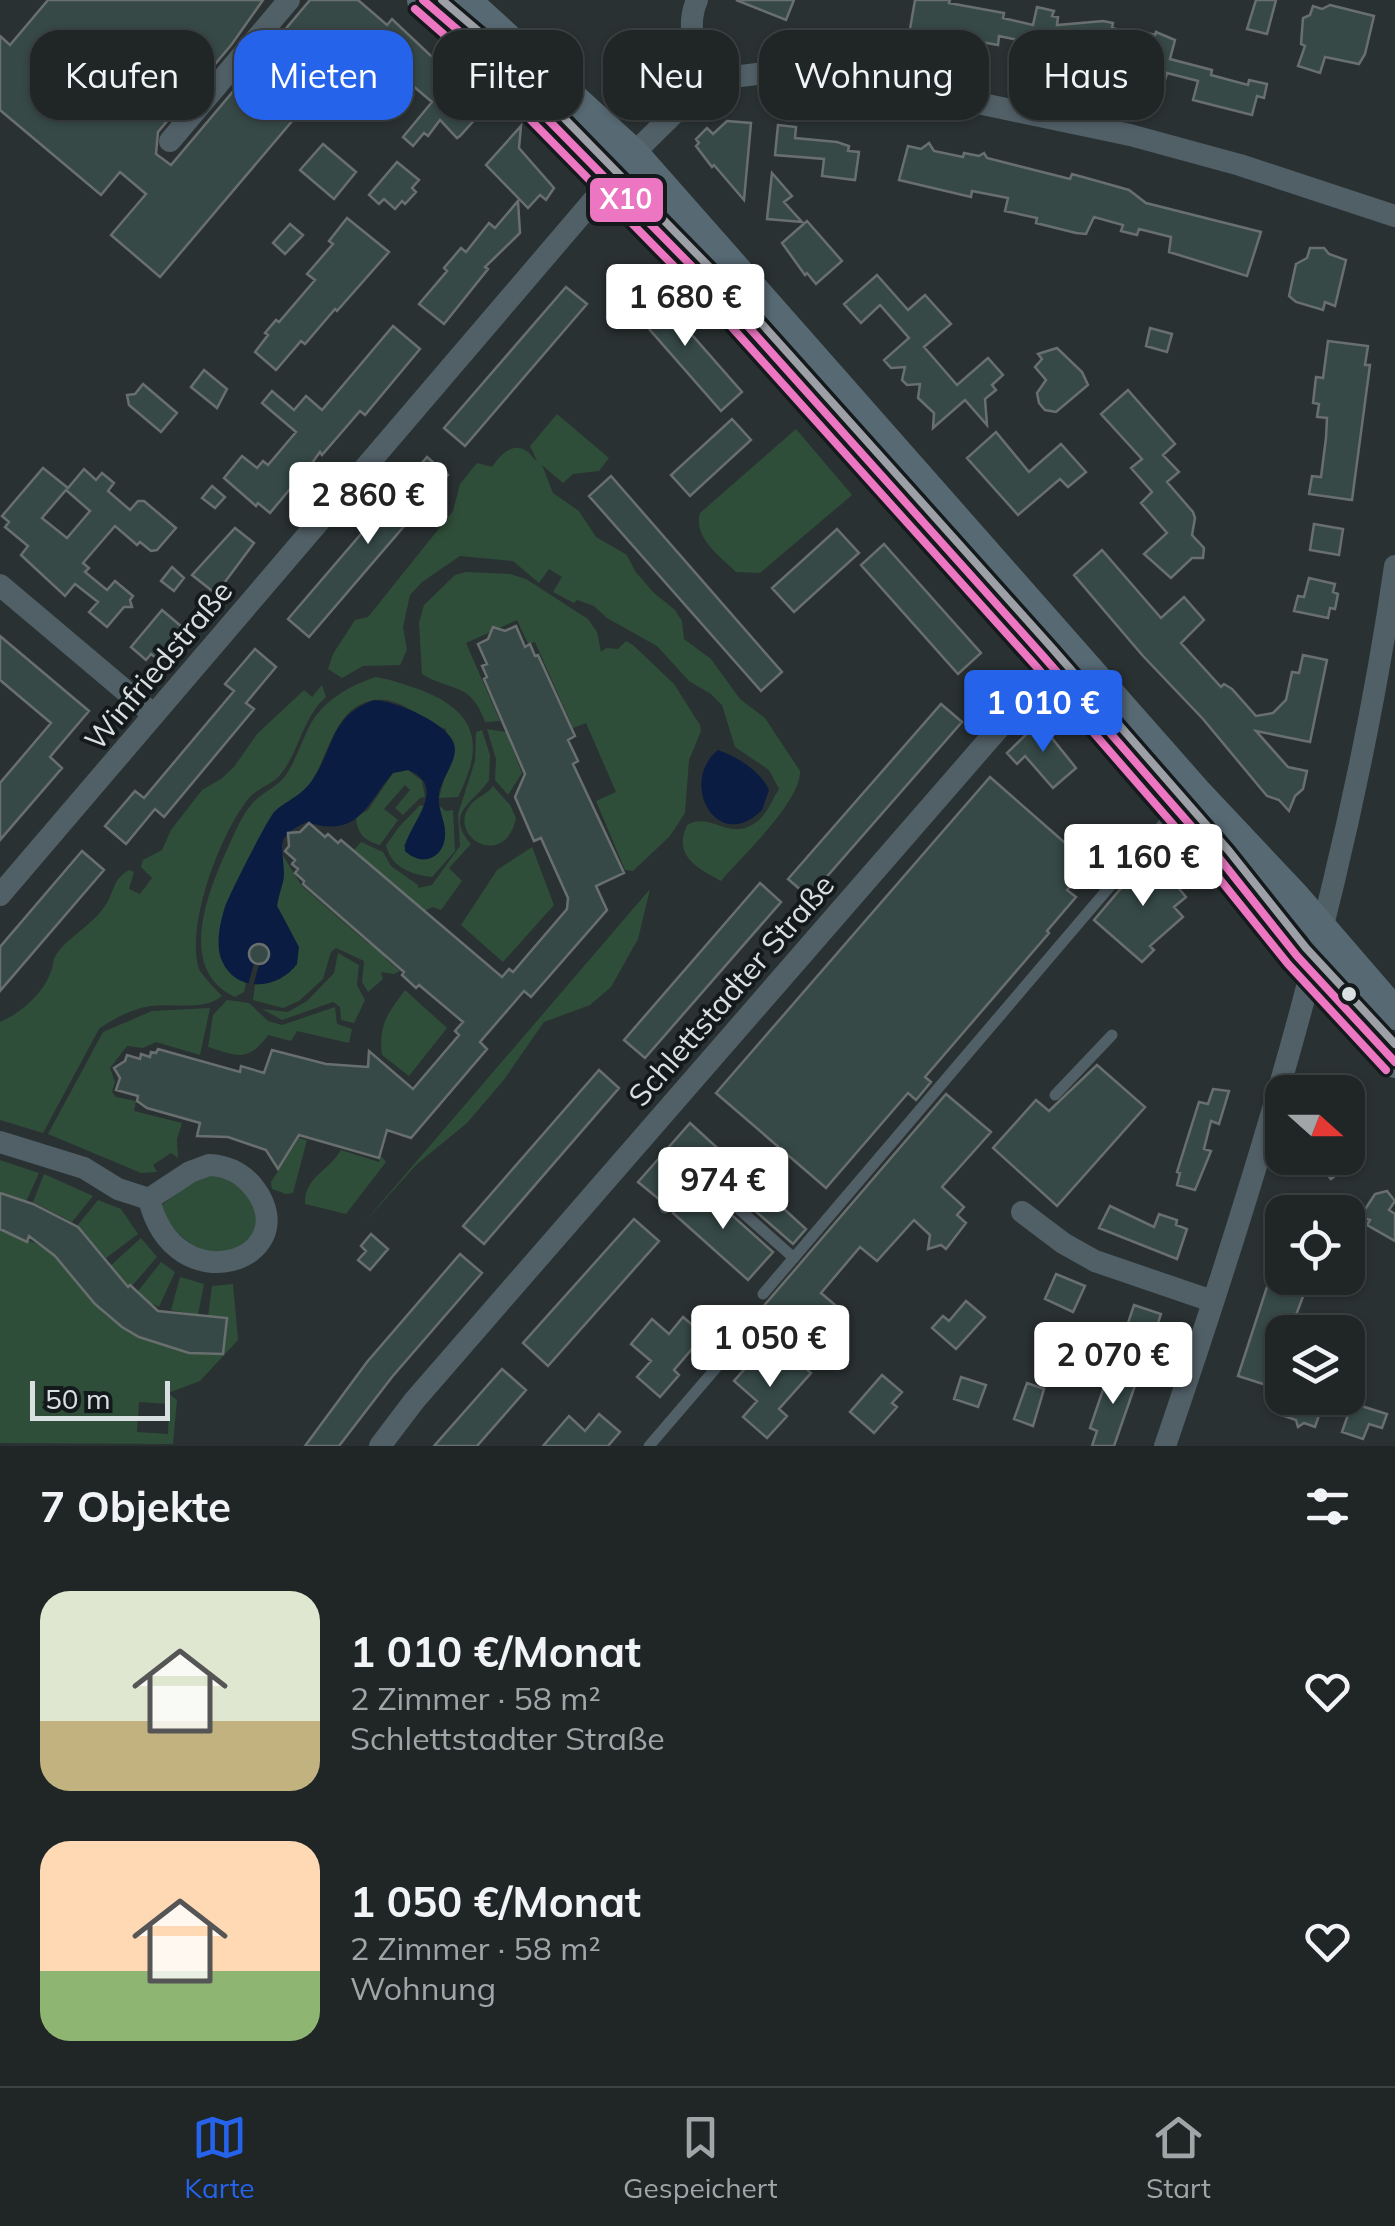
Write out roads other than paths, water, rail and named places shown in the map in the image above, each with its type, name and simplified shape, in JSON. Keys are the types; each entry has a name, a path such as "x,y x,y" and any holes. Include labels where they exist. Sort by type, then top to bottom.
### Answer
{"main road":[{"path":"423,0 458,30"},
{"path":"464,0 491,30"},
{"path":"572,120 610,182 720,294 1052,667 1184,805 1321,928 1395,1014"},
{"path":"574,120 634,154 1184,805 1311,971 1395,1062"}],"street":[{"path":"170,141 289,0"},
{"path":"691,30 697,0"},
{"path":"739,76 773,72 834,78 1030,112 1240,165 1395,216"},
{"name":"Winfriedstraße","path":"0,895 634,154 668,120"},
{"path":"1165,1446 1298,1024 1356,782 1392,607 1395,566"},
{"path":"0,585 154,715"},
{"name":"Schlettstadter Straße","path":"380,1446 414,1400 1052,667"},
{"path":"0,1142 84,1168 118,1189 149,1199 200,1167 228,1167 248,1180 258,1193 268,1216 267,1227 254,1248 238,1259 204,1261 182,1252 163,1236 149,1199"},
{"path":"1022,1212 1063,1243 1096,1261 1212,1301"}],"lane":[{"path":"763,1294 1184,805"},
{"path":"1055,1094 1112,1035"},
{"path":"664,1208 696,1171 794,1258"},
{"path":"649,1446 752,1325"}],"water":[{"path":"374,700 423,716 452,740 454,755 439,793 445,831 442,847 427,859 405,851 426,798 421,778 408,770 393,773 368,807 350,822 325,826 307,822 296,827 283,842 284,878 277,906 299,947 297,964 269,983 237,979 222,961 219,941 225,907 241,874 275,811 315,776 342,723 349,714"},
{"path":"718,750 748,766 769,790 762,810 746,822 731,824 718,819 702,795 707,764"}]}
